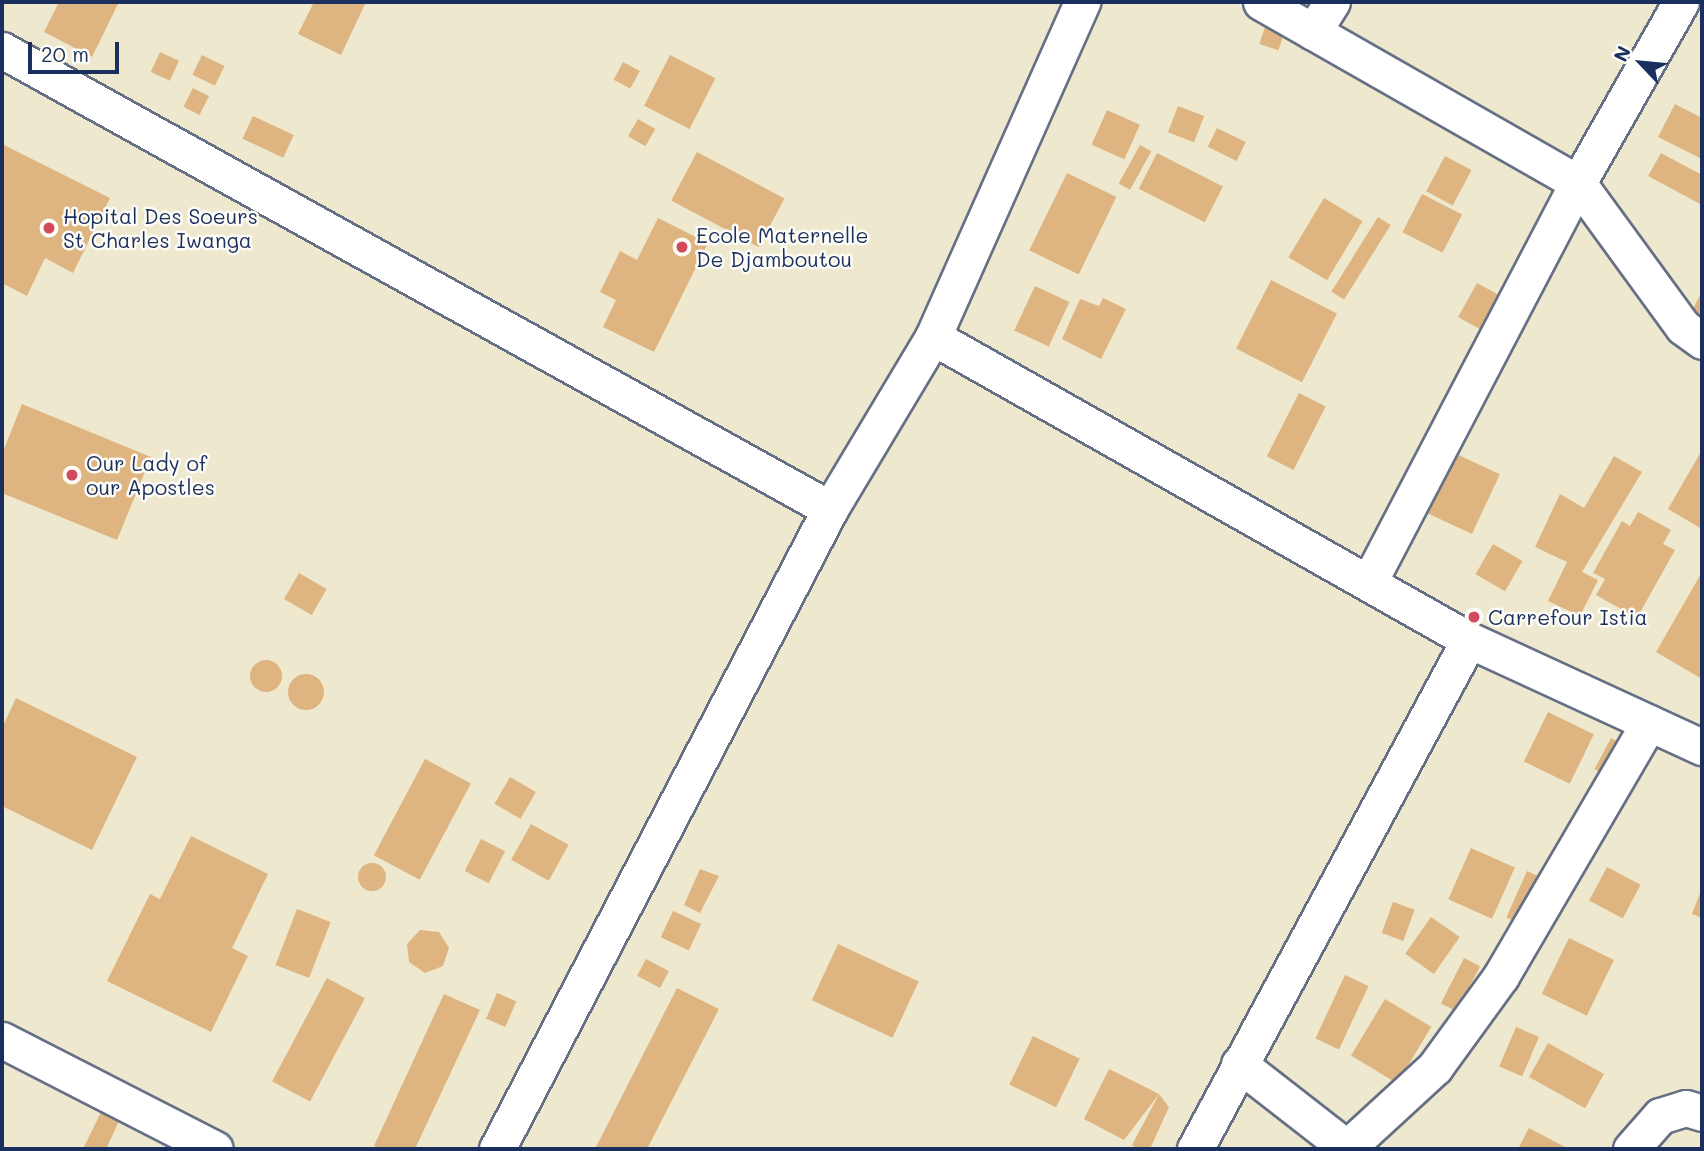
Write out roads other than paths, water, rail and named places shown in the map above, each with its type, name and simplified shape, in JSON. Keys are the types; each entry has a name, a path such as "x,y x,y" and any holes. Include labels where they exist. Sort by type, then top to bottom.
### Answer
{"street":[{"path":"497,1149 830,509 933,337 1082,2"},
{"path":"1261,2 1578,183 1682,327 1702,341"},
{"path":"1313,32 1332,2"},
{"path":"1369,582 1578,183 1681,2"},
{"path":"2,50 830,509"},
{"path":"933,337 1469,640 1702,747"},
{"path":"1195,1149 1469,640"},
{"path":"1239,1064 1348,1149 1435,1067 1501,976 1649,723"},
{"path":"2,1040 215,1149"},
{"path":"1631,1149 1660,1116 1686,1108 1702,1113"}],"place":[{"name":"Hopital Des Soeurs St Charles Iwanga","path":"49,228"},
{"name":"Ecole Maternelle De Djamboutou","path":"682,247"},
{"name":"Our Lady of our Apostles","path":"72,475"},
{"name":"Carrefour Istia","path":"1474,617"}]}
